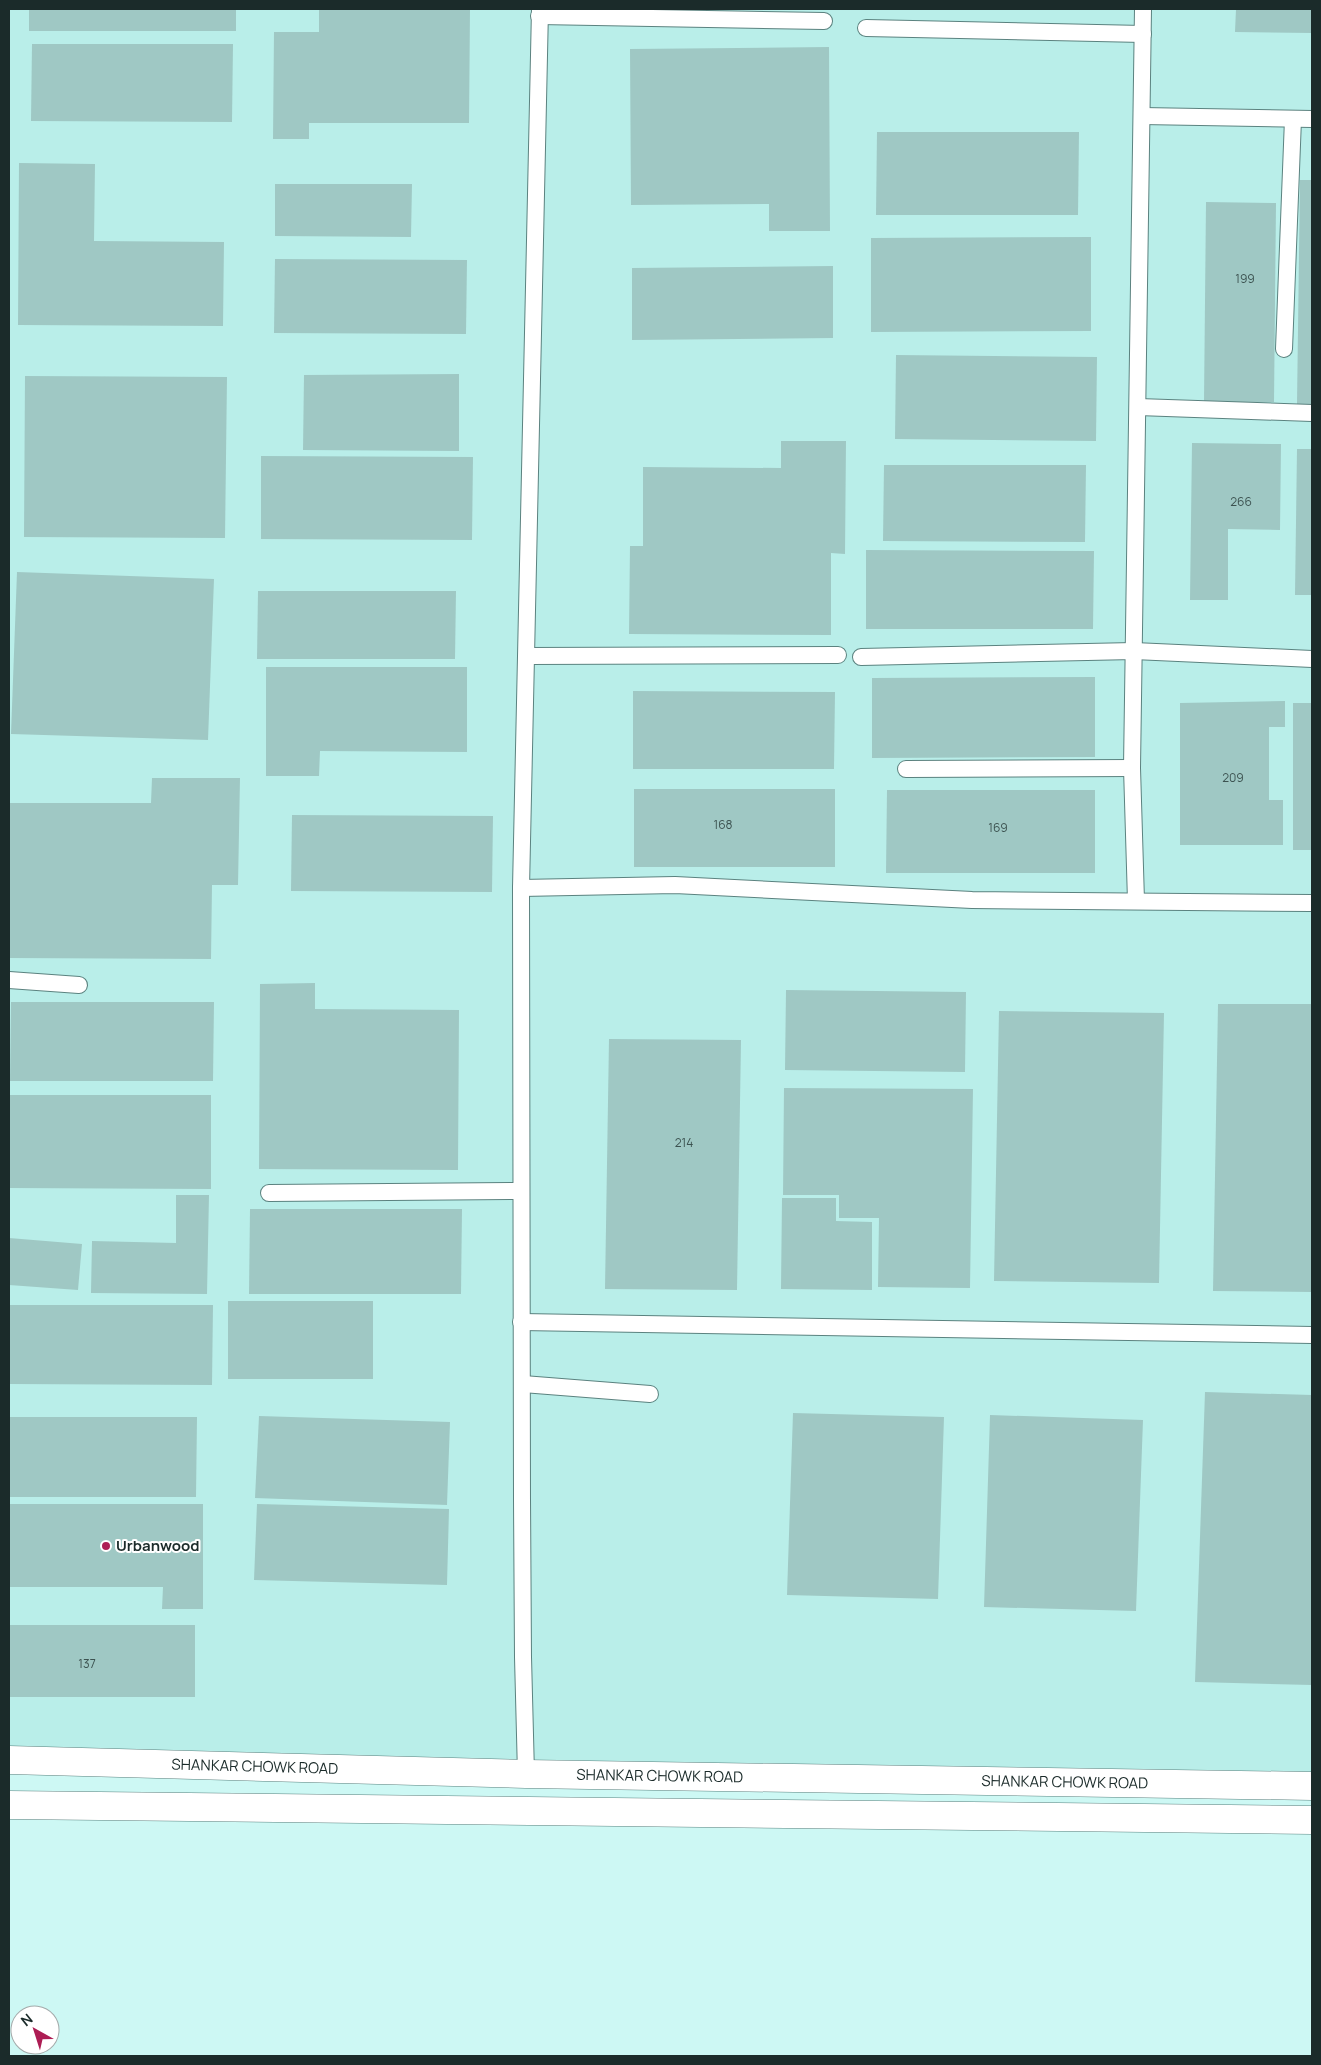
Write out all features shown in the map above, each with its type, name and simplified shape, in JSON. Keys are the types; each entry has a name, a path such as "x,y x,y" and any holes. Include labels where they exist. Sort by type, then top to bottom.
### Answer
{"main road":[{"name":"SHANKAR CHOWK ROAD","path":"9,1760 526,1774 1312,1786"},
{"path":"9,1805 1312,1820"}],"lane":[{"path":"1136,901 1132,768 1143,9"},
{"path":"526,1774 523,1647 523,1384 521,1322 521,888 540,12 824,21"},
{"path":"866,28 1143,34"},
{"path":"1142,116 1312,119"},
{"path":"1284,349 1293,119"},
{"path":"1138,407 1312,413"},
{"path":"861,657 1134,651 1312,658"},
{"path":"527,656 838,655"},
{"path":"906,768 1132,768"},
{"path":"521,888 675,885 972,900 1312,903"},
{"path":"9,980 79,985"},
{"path":"269,1193 521,1191"},
{"path":"521,1322 1312,1335"},
{"path":"523,1384 650,1394"}],"shaded area":[{"path":"9,9 1312,9 1312,1782 9,1765"}],"building":[{"path":"29,9 236,9 236,31 29,31"},
{"path":"319,9 470,9 469,123 309,123 309,139 273,139 274,32 319,32"},
{"path":"1236,9 1312,9 1312,33 1235,32"},
{"path":"32,44 233,44 232,122 31,121"},
{"path":"829,47 830,231 769,231 769,204 631,205 630,49"},
{"path":"877,132 1079,132 1078,215 876,215"},
{"path":"19,163 95,164 94,241 224,242 223,326 18,325"},
{"path":"1300,180 1312,180 1312,404 1297,404"},
{"path":"275,184 412,184 411,237 275,236"},
{"path":"1206,202 1276,203 1274,402 1204,402"},
{"path":"1091,237 1091,331 871,332 871,238"},
{"path":"275,259 467,260 466,334 274,333"},
{"path":"833,266 833,338 632,340 632,268"},
{"path":"896,355 1097,357 1096,441 895,439"},
{"path":"459,374 459,451 303,450 304,375"},
{"path":"25,376 227,377 225,538 24,537"},
{"path":"781,441 846,441 845,554 831,553 831,635 629,634 630,546 643,546 643,467 781,468"},
{"path":"1192,443 1281,444 1280,530 1228,529 1228,600 1190,600"},
{"path":"1297,449 1312,449 1312,595 1295,595"},
{"path":"261,456 473,457 472,540 261,539"},
{"path":"884,465 1086,465 1085,542 883,541"},
{"path":"866,550 1094,551 1093,629 866,629"},
{"path":"17,572 214,579 208,740 11,734"},
{"path":"258,591 456,591 455,659 257,659"},
{"path":"266,667 467,667 467,752 320,751 319,776 266,776"},
{"path":"1095,677 1095,757 872,758 872,678"},
{"path":"633,691 835,692 834,769 633,769"},
{"path":"1285,701 1285,727 1269,727 1269,800 1283,800 1283,845 1180,845 1180,703"},
{"path":"1293,703 1312,703 1312,850 1293,850"},
{"path":"152,778 240,778 238,885 212,885 211,959 9,958 10,803 151,803"},
{"path":"634,789 835,789 835,867 634,867"},
{"path":"887,790 1095,790 1095,873 886,873"},
{"path":"292,815 493,816 492,892 291,891"},
{"path":"315,983 315,1009 459,1010 458,1170 259,1169 260,984"},
{"path":"786,990 966,992 965,1072 785,1070"},
{"path":"11,1002 214,1002 213,1081 10,1081"},
{"path":"1218,1004 1312,1004 1312,1292 1213,1291"},
{"path":"999,1011 1164,1013 1159,1283 994,1281"},
{"path":"609,1039 741,1040 737,1290 605,1289"},
{"path":"784,1088 973,1089 970,1288 878,1287 879,1218 839,1218 839,1195 783,1195"},
{"path":"9,1095 211,1095 211,1189 9,1188"},
{"path":"176,1195 209,1195 207,1294 91,1293 92,1241 176,1243"},
{"path":"782,1198 836,1198 836,1221 872,1222 872,1290 781,1289"},
{"path":"250,1209 462,1209 461,1294 249,1294"},
{"path":"9,1238 82,1244 78,1290 9,1285"},
{"path":"228,1301 373,1301 373,1379 228,1379"},
{"path":"9,1305 213,1305 212,1385 9,1384"},
{"path":"1205,1392 1312,1395 1312,1685 1195,1682"},
{"path":"793,1413 944,1417 938,1599 787,1595"},
{"path":"990,1415 1143,1420 1136,1611 984,1607"},
{"path":"259,1416 450,1422 447,1505 255,1498"},
{"path":"9,1417 197,1417 196,1497 9,1497"},
{"name":"Urbanwood","path":"9,1504 203,1504 203,1609 162,1609 163,1587 9,1587"},
{"path":"257,1504 449,1509 447,1585 254,1580"},
{"path":"9,1625 195,1625 195,1697 9,1697"}],"place":[{"name":"Urbanwood","path":"106,1546"}]}
